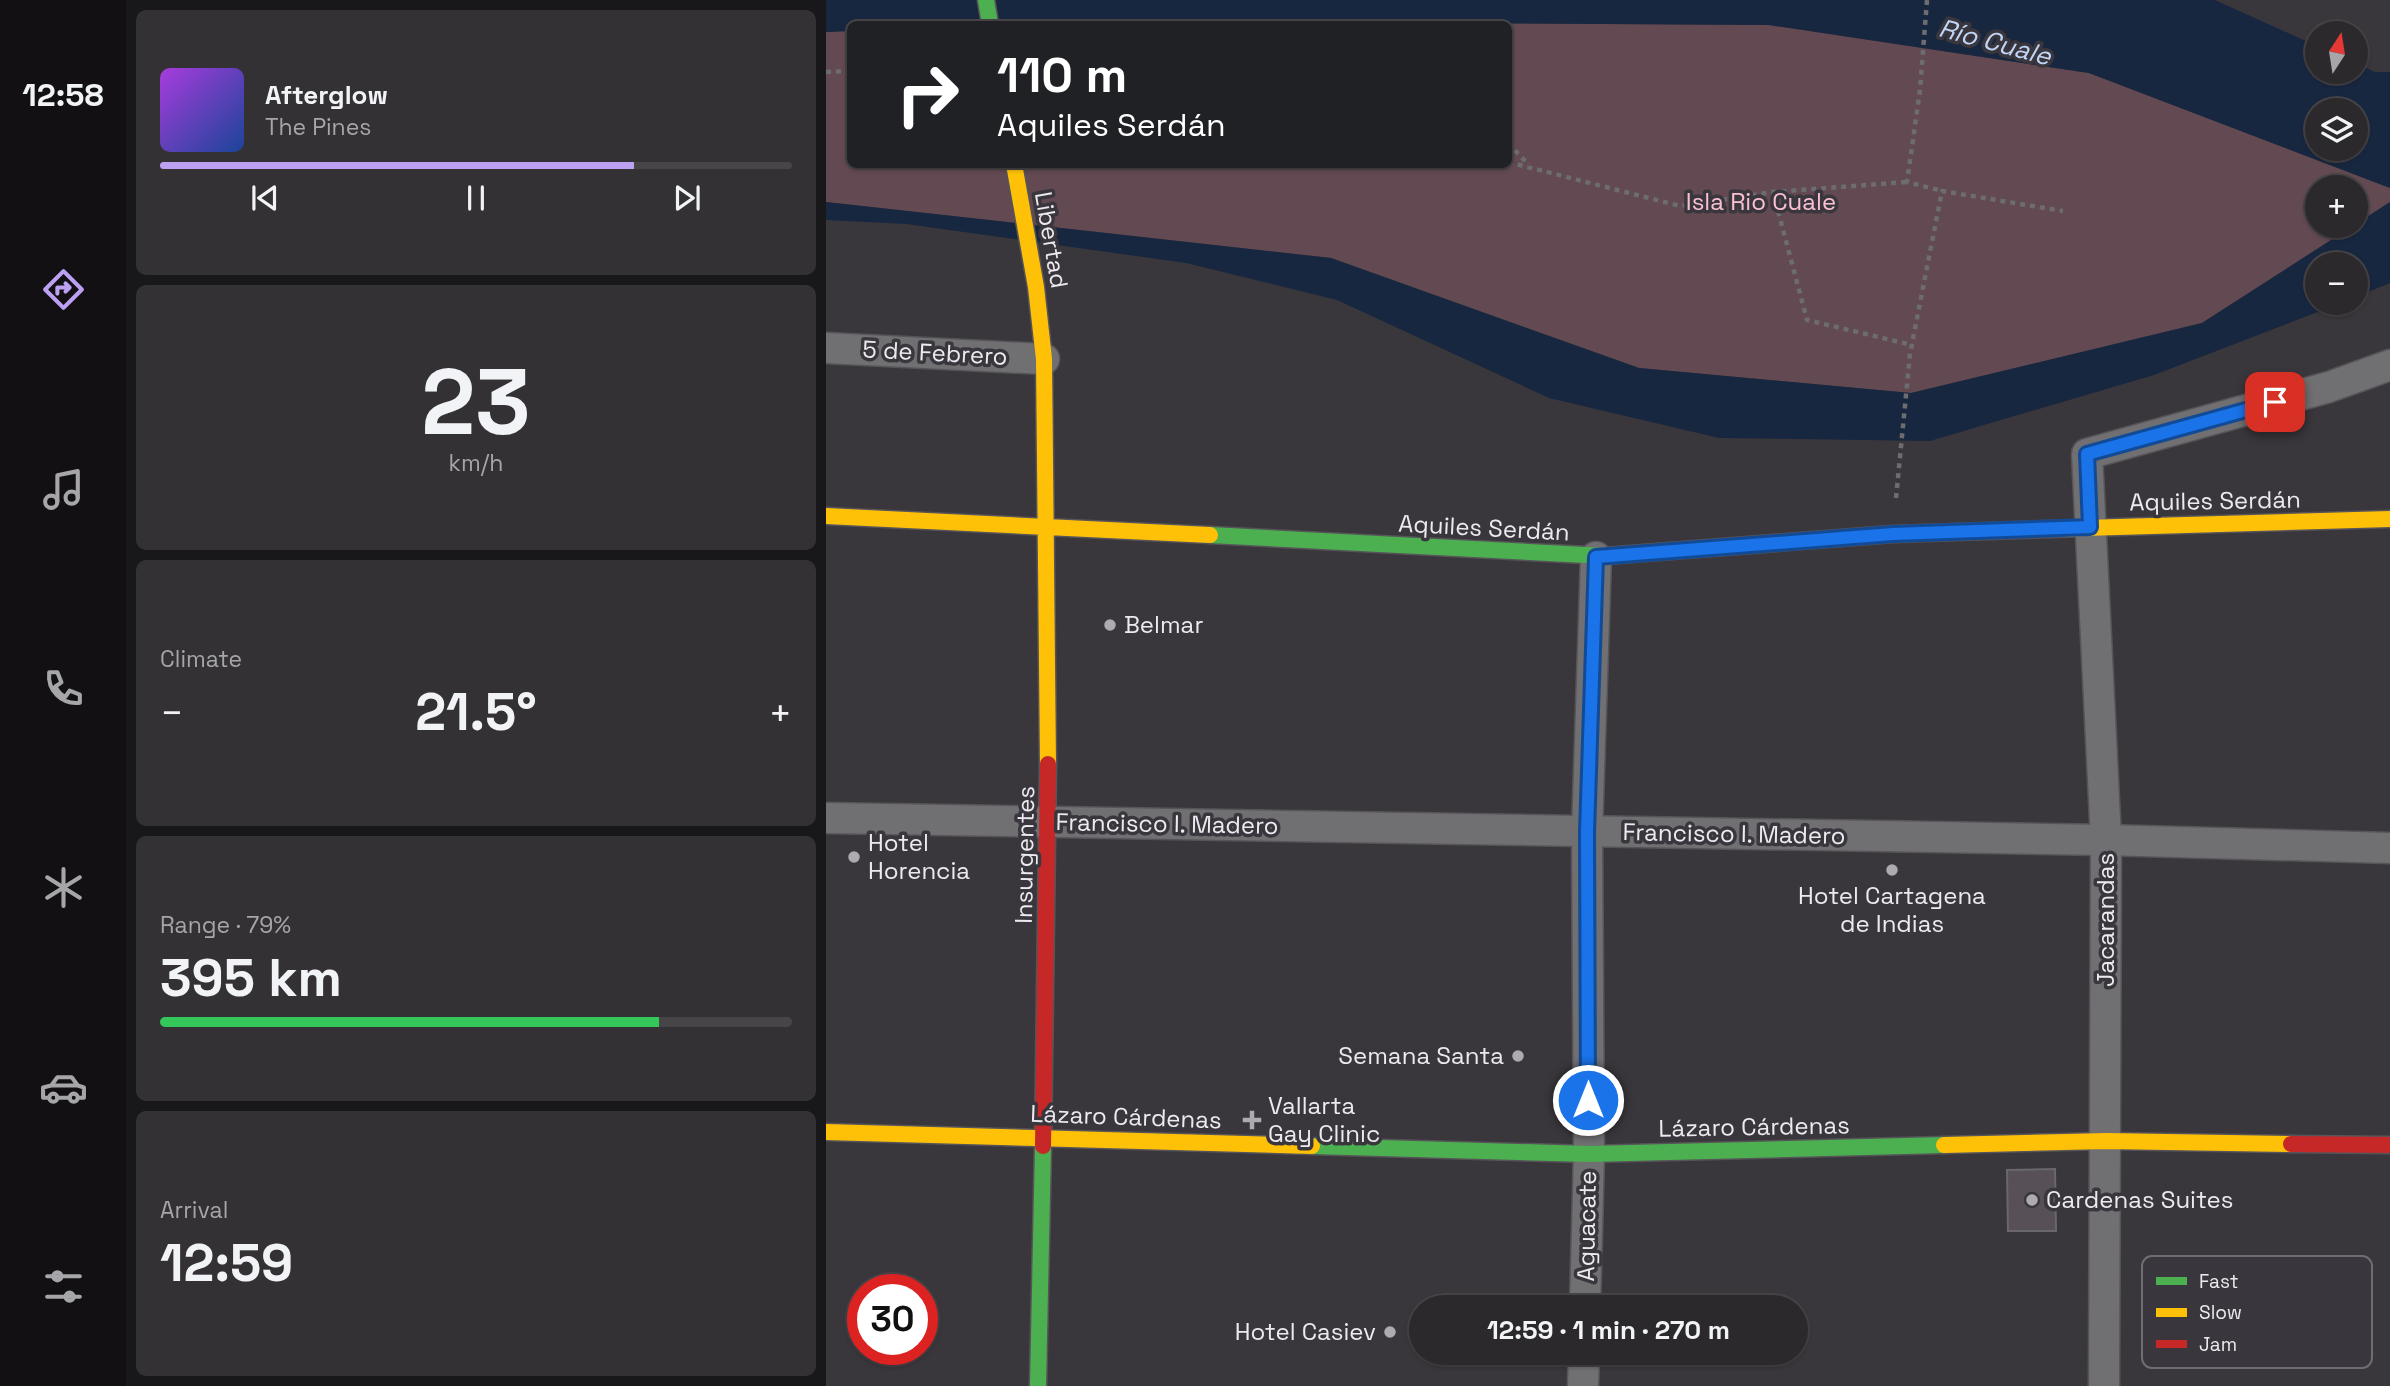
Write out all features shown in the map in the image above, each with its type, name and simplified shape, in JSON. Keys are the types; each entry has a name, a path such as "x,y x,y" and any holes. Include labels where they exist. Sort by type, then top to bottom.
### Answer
{"street":[{"path":"986,0 990,21"},
{"name":"Libertad","path":"1015,168 1041,324"},
{"name":"Insurgentes","path":"1038,1386 1049,821 1044,359 1041,324"},
{"name":"5 de Febrero","path":"826,348 1044,359"},
{"name":"Jacarandas","path":"2104,1386 2107,1141 2106,840 2087,454 2329,387 2390,365"},
{"name":"Aquiles Serdán","path":"826,516 1045,525 1596,557 1893,534 2390,519"},
{"name":"Aguacate","path":"1585,1295 1588,1154 1587,832 1596,557"},
{"name":"Francisco I. Madero","path":"826,818 2106,840 2390,848"},
{"name":"Lázaro Cárdenas","path":"826,1132 1588,1154 2107,1141 2390,1145"},
{"path":"1583,1386 1584,1365"}],"path":[{"path":"1907,182 1920,90 1927,0"},
{"path":"826,72 847,71"},
{"path":"1512,147 1530,167"},
{"path":"1512,163 1681,206 1773,192 1907,182 1942,191 2063,211"},
{"path":"1900,461 1910,354 1942,191"},
{"path":"1773,192 1807,320 1912,345"}],"green space":[{"name":"Isla Rio Cuale","path":"1512,23 1769,25 2089,73 2305,156 2305,161 2319,161 2356,175 2305,175 2305,238 2334,238 2313,252 2305,252 2305,257 2202,323 1911,393 1639,368 1331,258 826,202 826,32 847,31 847,168 1512,168"},
{"name":"Isla Rio Cuale","path":"2368,180 2390,188 2390,202 2368,216"}],"water":[{"name":"Río Cuale","path":"826,0 2215,0 2305,41 2305,84 2368,84 2368,69 2375,72 2390,72 2390,188 2368,180 2368,175 2356,175 2319,161 2368,161 2368,98 2305,98 2305,156 2089,73 1769,25 1512,23 1512,21 847,21 847,31 826,32"},
{"path":"826,202 1331,258 1639,368 1911,393 2202,323 2305,257 2305,315 2310,315 2154,375 1930,441 1719,438 1549,398 1337,300 1186,263 906,224 826,220"},
{"path":"2390,202 2390,283 2368,292 2368,252 2312,252 2334,238 2368,238 2368,216"}],"building":[{"name":"Cardenas Suites","path":"2055,1169 2056,1231 2008,1231 2007,1170"}],"traffic: fast":[{"path":"986,0 990,21"},
{"path":"1210,535 1605,556"},
{"path":"1312,1146 1589,1154 1944,1145"},
{"path":"1038,1386 1043,1146"}],"traffic: slow":[{"path":"1015,168 1036,287 1044,359 1048,764"},
{"path":"826,516 1210,535"},
{"path":"2050,529 2390,519"},
{"path":"826,1132 1312,1146"},
{"path":"1944,1145 2107,1141 2291,1144"}],"traffic: jam":[{"path":"1605,556 1893,534 2050,529"},
{"path":"1043,1146 1048,764"},
{"path":"2291,1144 2390,1145"}],"place":[{"name":"Belmar","path":"1110,625"},
{"name":"Hotel Horencia","path":"854,857"},
{"name":"Hotel Cartagena de Indias","path":"1892,870"},
{"name":"Semana Santa","path":"1518,1056"},
{"name":"Vallarta Gay Clinic","path":"1252,1120"},
{"name":"Cardenas Suites","path":"2032,1200"},
{"name":"Hotel Casiev","path":"1390,1332"}],"route":[{"path":"1588,1100 1587,832 1596,557 1893,534 2090,527 2087,454 2275,402"}]}
